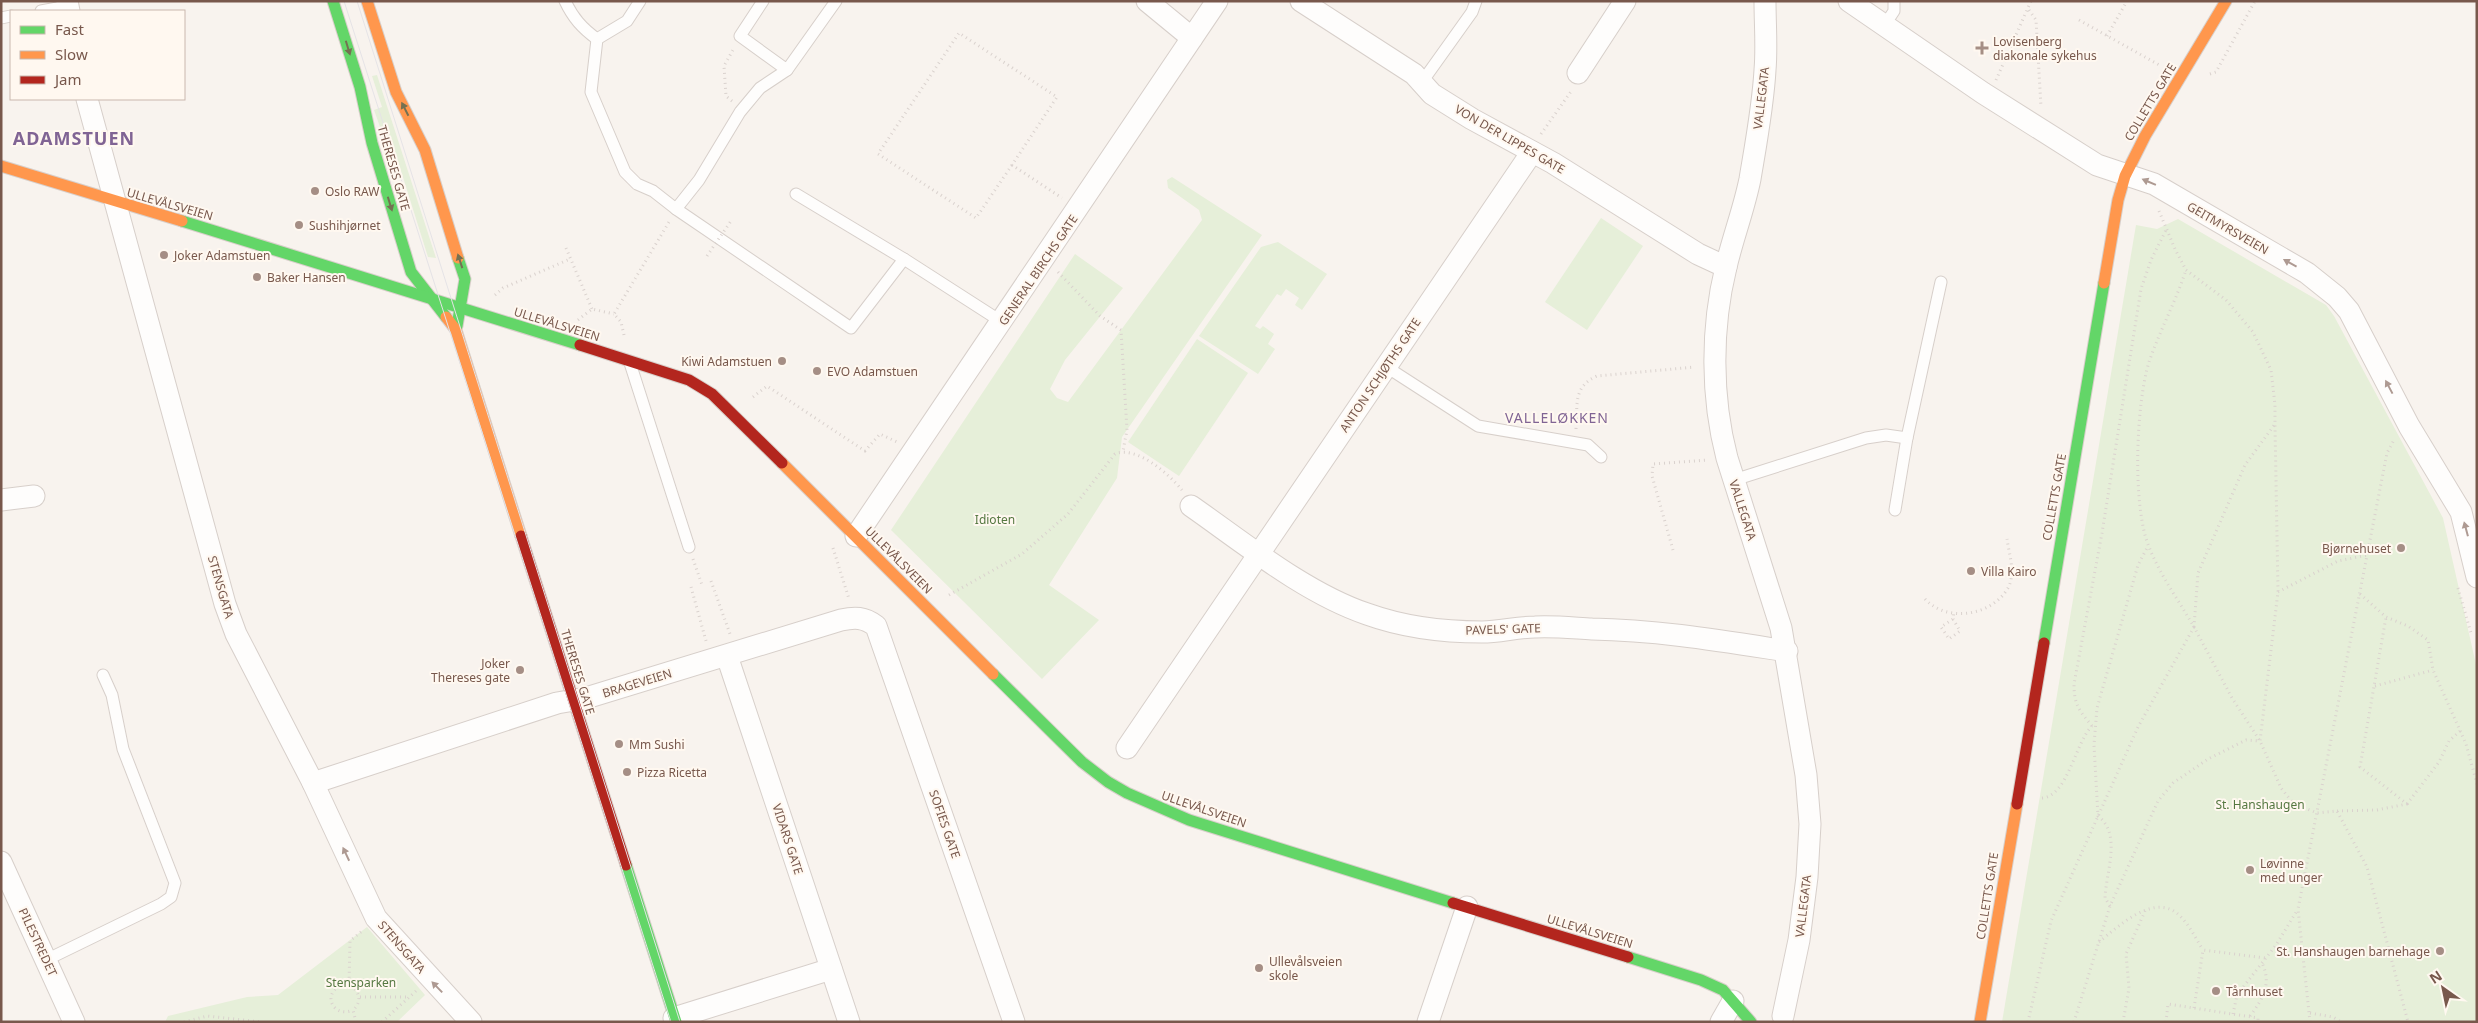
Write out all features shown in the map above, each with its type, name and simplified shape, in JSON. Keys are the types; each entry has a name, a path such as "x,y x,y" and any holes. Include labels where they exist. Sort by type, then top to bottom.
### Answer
{"main road":[{"name":"THERESES GATE","path":"333,1 360,87 372,143 412,272 456,330 675,1020"},
{"name":"THERESES GATE","path":"367,1 396,92 424,150 465,279 456,330"},
{"name":"COLLETTS GATE","path":"1980,1022 2118,200 2126,176 2145,136 2226,1"},
{"name":"ULLEVÅLSVEIEN","path":"1,166 323,263 460,309 689,380 712,394 1082,762 1108,782 1147,803 1189,820 1701,980 1723,990 1751,1022"}],"street":[{"path":"1147,1 1192,38"},
{"name":"GENERAL BIRCHS GATE","path":"856,536 1079,209 1217,1"},
{"name":"VON DER LIPPES GATE","path":"1301,1 1414,74 1432,94 1553,163 1698,254 1726,267"},
{"path":"1578,72 1625,1"},
{"name":"VALLEGATA","path":"1765,1 1765,68 1762,106 1739,225 1726,267 1716,326 1716,366 1719,428 1787,651 1806,775 1810,824 1807,877 1799,940 1783,1016"},
{"name":"GEITMYRSVEIEN","path":"1849,1 1983,93 2097,164 2126,176 2154,184 2306,272 2337,297 2349,311 2409,426 2461,512 2467,579"},
{"name":"STENSGATA","path":"87,100 225,604 236,634 312,783 376,918 471,1022"},
{"name":"ANTON SCHJØTHS GATE","path":"1127,748 1532,152"},
{"path":"1,500 34,496"},
{"name":"PAVELS' GATE","path":"1191,506 1259,554 1331,600 1368,615 1413,626 1483,632 1535,627 1626,630 1787,651"},
{"name":"BRAGEVEIEN","path":"312,783 557,703 573,701 727,656 841,620 857,617 868,620 876,626"},
{"name":"SOFIES GATE","path":"876,626 1014,1022"},
{"name":"VIDARS GATE","path":"727,656 849,1022"},
{"name":"PILESTREDET","path":"1,862 74,1022"},
{"path":"1428,1022 1467,907"},
{"path":"675,1020 831,969"},
{"path":"1720,1022 1734,1001"}],"lane":[{"path":"565,1 571,14 583,29 597,39"},
{"path":"597,39 627,21 640,1"},
{"path":"763,1 740,36 787,70"},
{"path":"676,209 699,180 740,112 760,88 787,70 836,1"},
{"path":"1422,82 1472,12 1476,1"},
{"path":"1884,26 1894,11 1894,1"},
{"path":"46,10 68,6"},
{"path":"597,39 591,92 625,172 637,184 653,192 850,328 904,260"},
{"path":"796,194 1002,322"},
{"path":"1895,510 1907,438 1941,282"},
{"path":"629,361 689,547"},
{"path":"1385,366 1478,426 1588,445 1601,457"},
{"path":"1734,480 1866,438 1886,435 1907,438"},
{"path":"46,960 161,904 171,897 175,883 123,749 112,695 103,675"}],"path":[{"path":"1996,80 2029,10 2031,1"},
{"path":"2107,36 2127,1"},
{"path":"2029,10 2036,20 2041,108"},
{"path":"2079,20 2161,66"},
{"path":"959,32 1057,97 1012,165 976,218 878,154 959,32"},
{"path":"724,66 724,86"},
{"path":"1532,152 1538,137 1580,80 1578,72"},
{"path":"1012,165 1079,209"},
{"path":"2157,206 2166,230 2186,270 2226,300 2253,332 2271,370 2275,424 2278,592 2260,741"},
{"path":"614,314 676,209"},
{"path":"707,256 731,221"},
{"path":"2094,725 2079,711 2074,700 2074,684 2102,533 2141,288 2151,260 2166,230"},
{"path":"566,248 592,309"},
{"path":"490,299 503,288 570,259"},
{"path":"2186,270 2177,298 2156,344 2143,388 2138,423 2138,489 2148,546 2232,698 2260,741 2280,788 2293,804 2317,813 2376,810 2407,804 2439,762 2449,741 2460,731"},
{"path":"1058,272 1100,316 1121,330 1127,430 1123,451"},
{"path":"592,309 614,314 621,322 629,361"},
{"path":"578,320 592,309"},
{"path":"1575,443 1578,393 1585,382 1597,376 1716,366"},
{"path":"753,397 767,386 865,451 880,434 898,442"},
{"path":"2028,1022 2051,921 2138,727 2194,627 2198,573 2245,465 2275,424"},
{"path":"2310,1022 2298,909 2388,453 2397,435 2409,426"},
{"path":"949,595 1022,554 1068,514 1115,454 1123,451 1134,453 1171,476 1187,495 1191,506"},
{"path":"1672,550 1652,476 1653,464 1727,458"},
{"path":"1925,599 1938,608 1954,612 1974,613 1988,608 2008,587 2011,574 2007,538"},
{"path":"832,544 849,604"},
{"path":"2110,906 2105,898 2111,838 2108,824 2098,816 2094,725 2106,673 2138,565 2148,546"},
{"path":"689,547 702,585"},
{"path":"2278,592 2338,561 2368,556"},
{"path":"2467,579 2471,633"},
{"path":"710,581 731,638 727,656"},
{"path":"691,587 706,641"},
{"path":"2360,594 2386,617 2408,626 2428,640 2433,670 2460,731 2477,784"},
{"path":"1952,619 1960,631 1949,639 1941,628 1952,619 1954,612"},
{"path":"2386,617 2360,767 2407,804"},
{"path":"2375,686 2433,670"},
{"path":"2036,797 2047,798 2056,792 2083,738 2094,725"},
{"path":"2074,1022 2110,906 2149,816 2158,800 2173,784 2208,759 2246,740 2260,741"},
{"path":"2337,811 2366,867 2408,1022"},
{"path":"2098,942 2129,919 2145,910 2157,908 2172,910 2181,917 2203,950 2194,1008"},
{"path":"2233,1014 2236,995 2266,958 2298,909"},
{"path":"2123,1022 2130,988 2126,954 2145,910"},
{"path":"349,984 350,942 376,918"},
{"path":"2203,950 2266,958"},
{"path":"2250,1016 2259,1004 2265,990 2267,973 2262,963"},
{"path":"382,1022 430,979"},
{"path":"349,984 356,988 360,997 357,1006 353,1010 341,1012 335,1008 330,1000 332,991 339,985 349,984"},
{"path":"360,997 410,997"},
{"path":"2166,1022 2168,1004 2250,1016 2258,1018 2258,1022"},
{"path":"353,1010 356,1022"},
{"path":"2310,1013 2333,1017 2341,1022"},
{"path":"184,1022 206,1016 262,1022"}],"green space":[{"path":"377,75 436,258 428,257 391,139 385,141 374,110 382,107 372,76"},
{"name":"Idioten","path":"1172,177 1262,235 1122,437 1117,478 1049,585 1099,620 1042,679 891,530 1075,254 1123,288 1065,360 1050,389 1057,398 1068,402 1202,220 1199,210 1168,188 1167,180"},
{"path":"1601,218 1643,246 1587,330 1545,302"},
{"name":"St. Hanshaugen","path":"2178,219 2326,305 2334,316 2443,518 2477,669 2477,1022 2002,1022 2136,225 2157,229"},
{"path":"1278,242 1327,274 1302,310 1295,305 1299,298 1286,289 1281,296 1277,294 1255,326 1260,329 1263,326 1274,334 1268,344 1275,349 1258,374 1199,336 1261,247"},
{"path":"1197,339 1248,373 1179,476 1128,442"},
{"name":"Stensparken","path":"367,927 425,995 397,1022 165,1022 168,1016 247,997 278,995"}],"tram line":[{"path":"344,1 671,1022"},
{"path":"357,1 680,1022"}],"traffic: fast":[{"path":"333,1 360,87 372,143 411,272 446,317"},
{"path":"182,221 580,345"},
{"path":"457,326 465,279 458,258"},
{"path":"2044,643 2104,283"},
{"path":"993,674 1082,762 1108,782 1127,793 1189,820 1453,903"},
{"path":"626,865 676,1022"},
{"path":"1628,957 1701,980 1723,990 1751,1022"}],"traffic: slow":[{"path":"367,1 396,92 425,150 458,258"},
{"path":"2104,283 2118,200 2125,176 2145,136 2226,1"},
{"path":"1,166 182,221"},
{"path":"446,317 456,330 521,536"},
{"path":"782,463 993,674"},
{"path":"1980,1022 2017,804"}],"traffic: jam":[{"path":"580,345 689,380 712,394 782,463"},
{"path":"521,536 626,865"},
{"path":"2017,804 2044,643"},
{"path":"1453,903 1628,957"}],"place":[{"name":"Lovisenberg diakonale sykehus","path":"1982,48"},
{"name":"Oslo RAW","path":"315,191"},
{"name":"Sushihjørnet","path":"299,225"},
{"name":"Joker Adamstuen","path":"164,255"},
{"name":"Baker Hansen","path":"257,277"},
{"name":"Kiwi Adamstuen","path":"782,361"},
{"name":"EVO Adamstuen","path":"817,371"},
{"name":"Bjørnehuset","path":"2401,548"},
{"name":"Villa Kairo","path":"1971,571"},
{"name":"Joker Thereses gate","path":"520,670"},
{"name":"Mm Sushi","path":"619,744"},
{"name":"Pizza Ricetta","path":"627,772"},
{"name":"Løvinne med unger","path":"2250,870"},
{"name":"St. Hanshaugen barnehage","path":"2440,951"},
{"name":"Ullevålsveien skole","path":"1259,968"},
{"name":"Tårnhuset","path":"2216,991"}],"district":[{"name":"ADAMSTUEN","path":"74,138"},
{"name":"VALLELØKKEN","path":"1557,417"}]}
